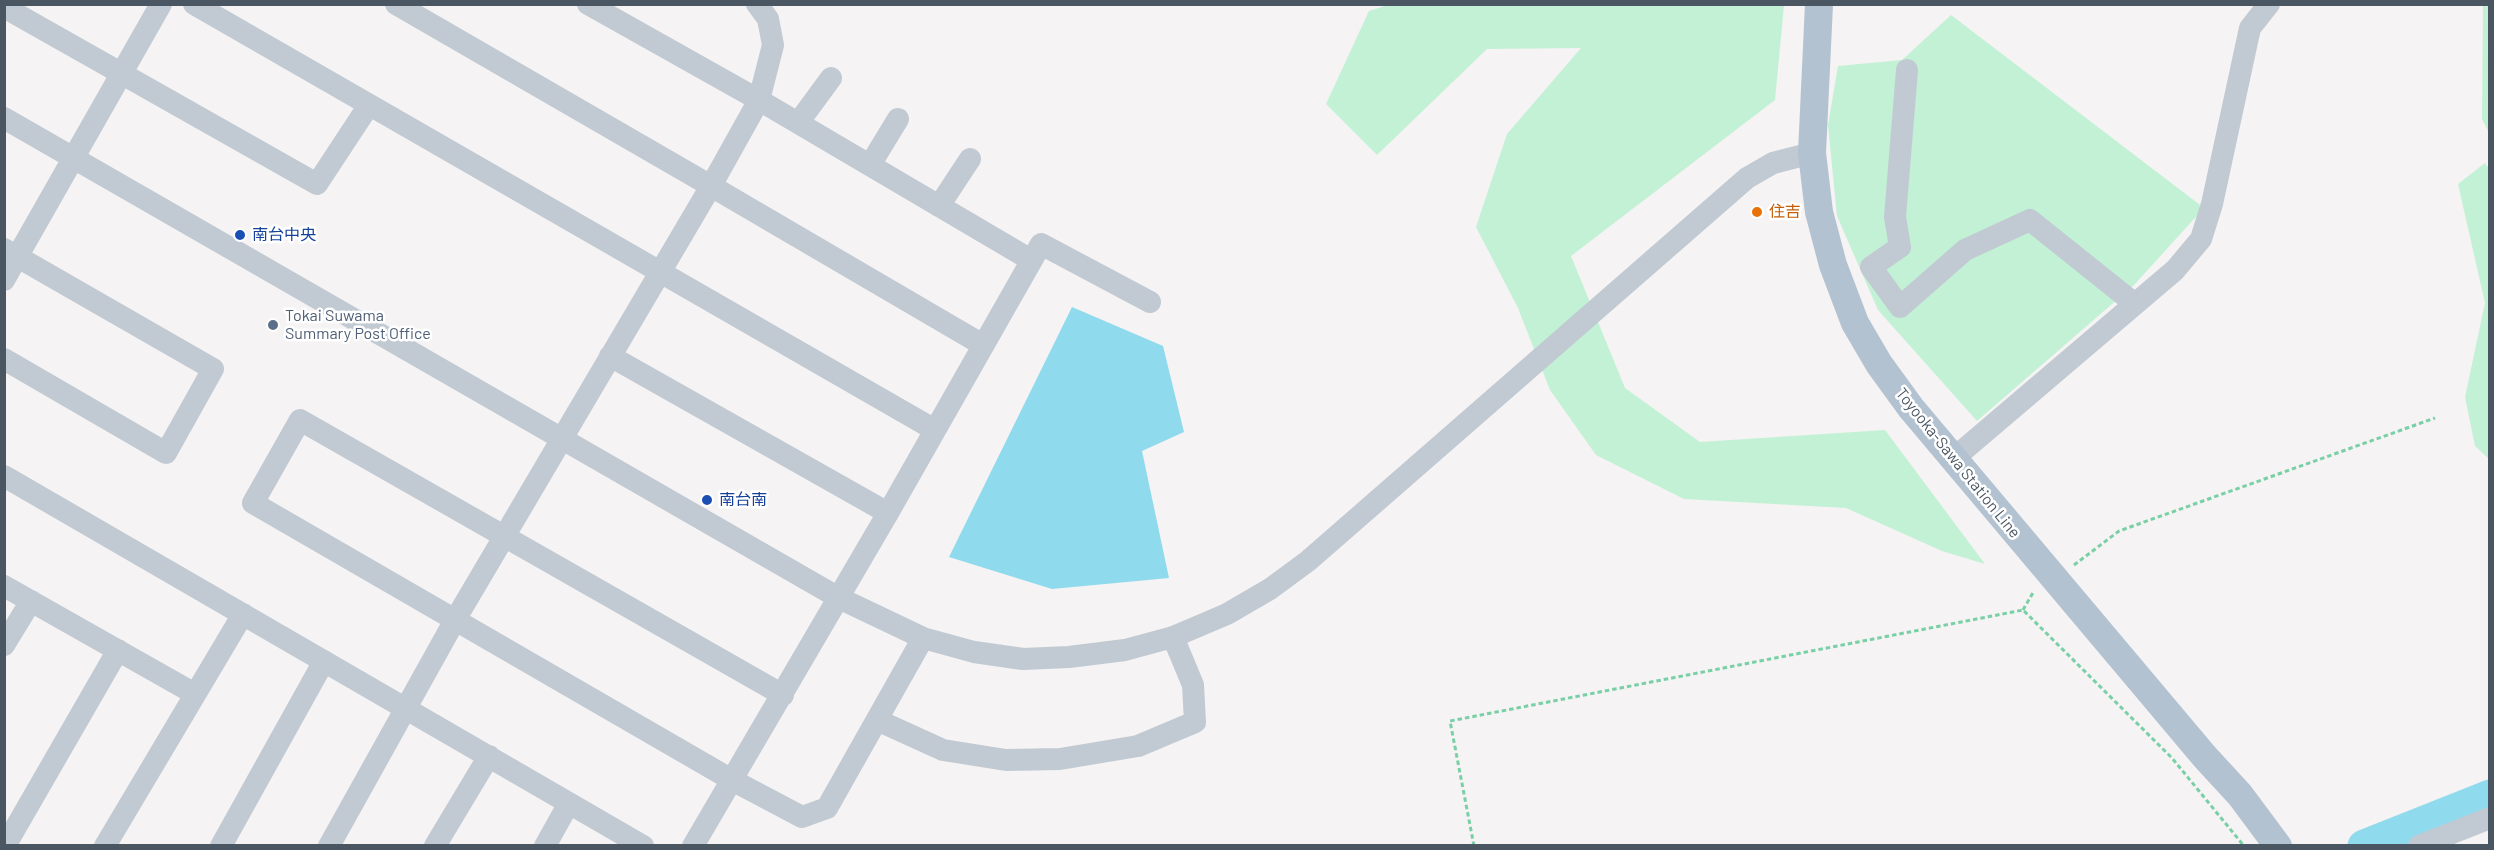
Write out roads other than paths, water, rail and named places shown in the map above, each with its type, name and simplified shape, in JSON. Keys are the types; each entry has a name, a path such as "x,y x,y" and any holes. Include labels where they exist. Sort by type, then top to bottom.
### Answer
{"main road":[{"name":"Toyooka-Sawa Station Line","path":"1819,4 1812,153 1819,212 1833,266 1855,323 1879,364 1911,408 2205,757 2240,795 2278,846"}],"street":[{"path":"4,280 11,253 75,158 161,4"},
{"path":"194,4 935,430"},
{"path":"396,4 983,345"},
{"path":"588,4 759,100 1031,260"},
{"path":"329,846 455,620 711,186 759,100 773,45 768,19 757,4"},
{"path":"1953,459 2175,270 2201,239 2212,204 2250,28 2269,4"},
{"path":"4,7 317,184 369,105"},
{"path":"1907,70 1895,217 1900,247 1871,267 1900,307 1965,250 2030,220 2135,304"},
{"path":"798,123 831,78"},
{"path":"4,118 838,598 923,638 974,652 1023,659 1069,657 1125,650 1173,637 1227,614 1270,589 1308,561 1747,178 1773,163 1812,153"},
{"path":"870,165 898,119"},
{"path":"939,206 970,159"},
{"path":"693,846 783,695 1041,244 1150,302"},
{"path":"4,359 166,453 213,369 11,253"},
{"path":"610,356 888,513"},
{"path":"783,695 300,420 253,503 732,780 802,817 827,808 923,638"},
{"path":"4,476 643,846"},
{"path":"4,586 195,694"},
{"path":"4,645 31,601"},
{"path":"105,846 243,614"},
{"path":"877,720 943,750 1006,760 1060,759 1138,746 1195,722 1193,685 1173,637"},
{"path":"5,846 118,650"},
{"path":"221,846 324,661"},
{"path":"435,846 489,756"},
{"path":"546,846 569,803"},
{"path":"2419,846 2490,818"}],"water":[{"path":"1072,307 1163,346 1184,432 1142,451 1169,578 1052,589 949,557"}],"waterway":[{"path":"2364,846 2490,796"}],"place":[{"name":"住吉","path":"1757,212"},
{"name":"南台中央","path":"240,235"},
{"name":"Tokai Suwama Summary Post Office","path":"273,325"},
{"name":"南台南","path":"707,500"}]}
